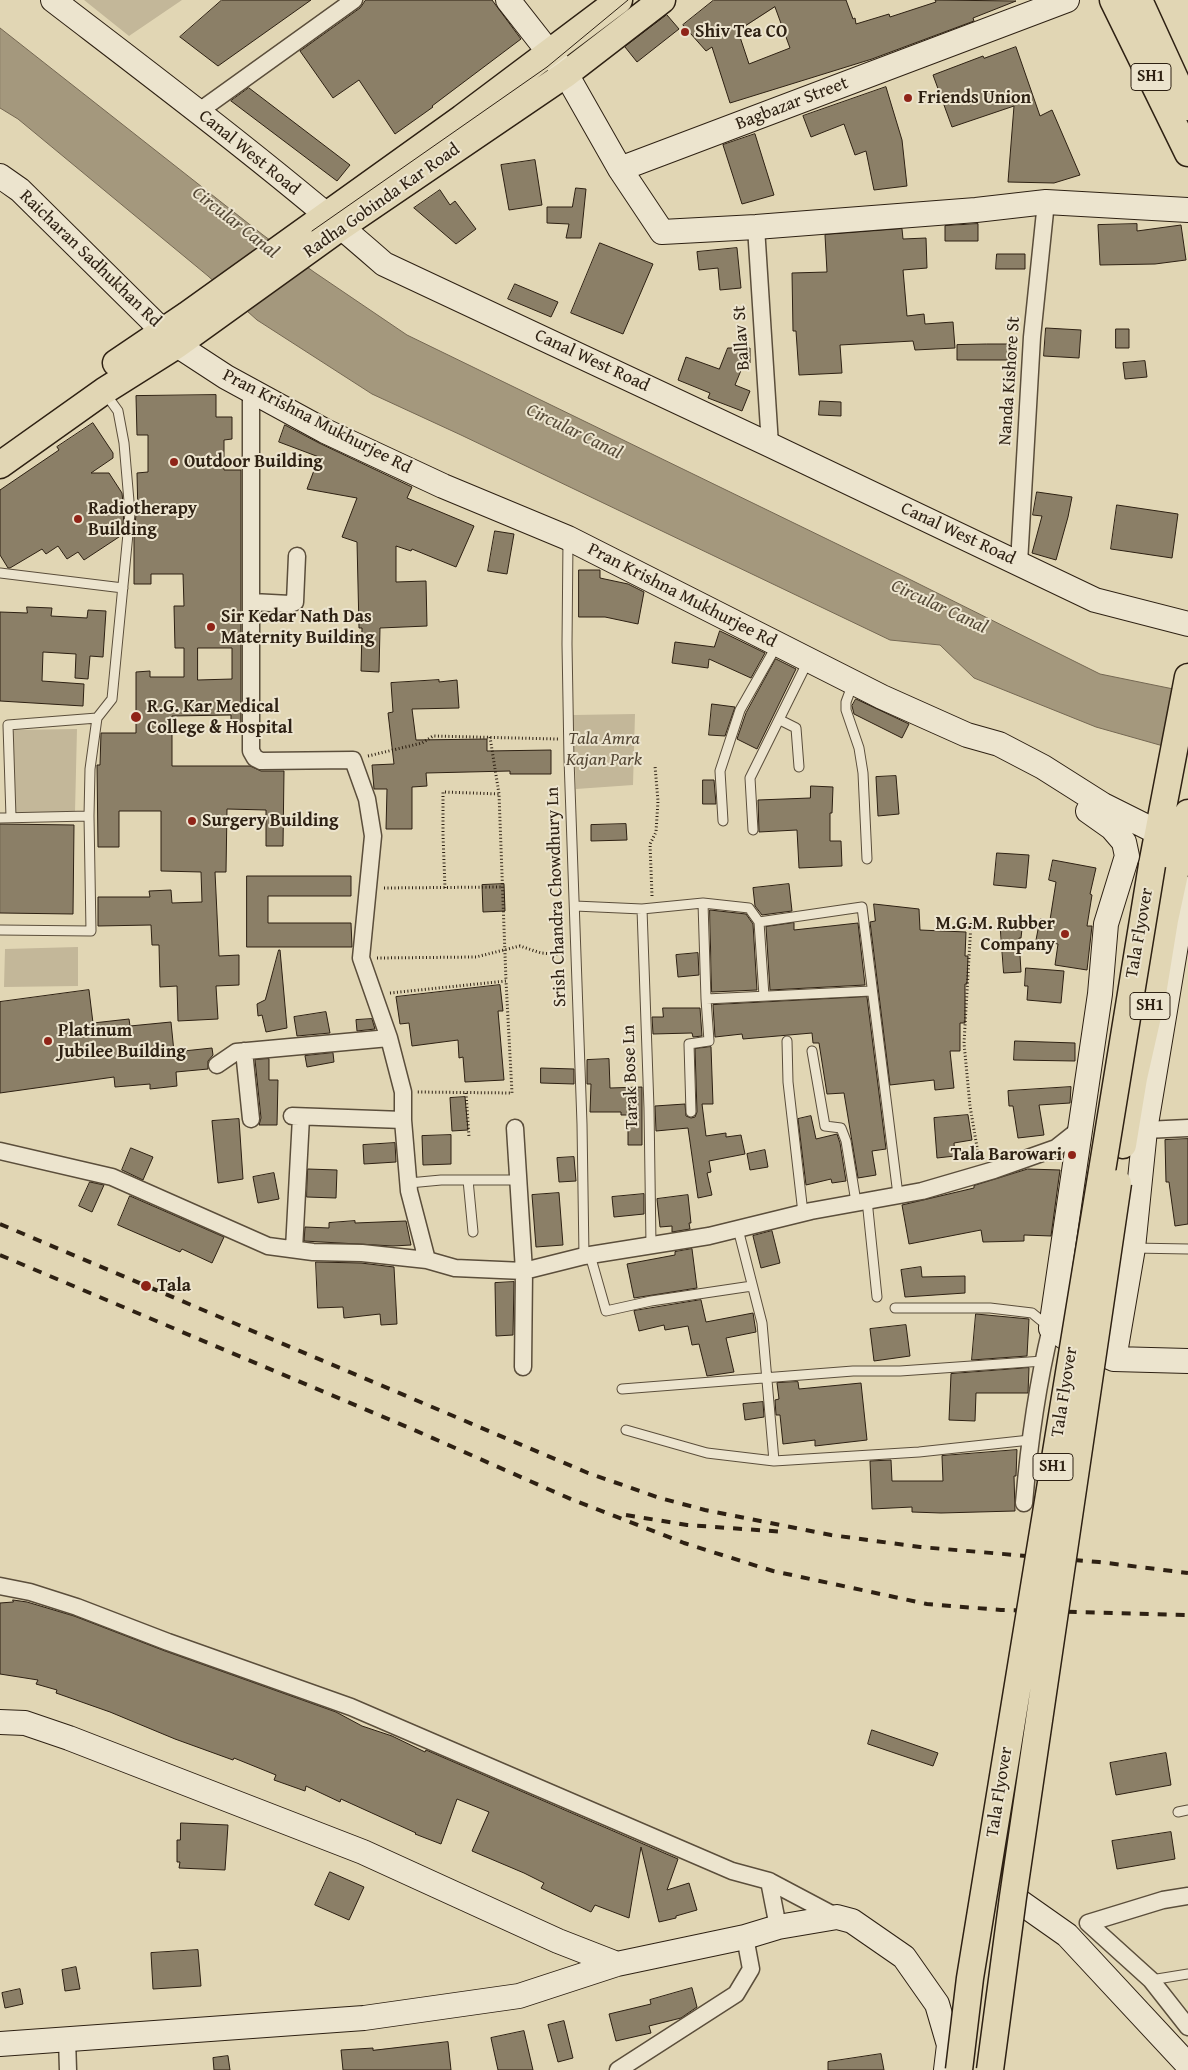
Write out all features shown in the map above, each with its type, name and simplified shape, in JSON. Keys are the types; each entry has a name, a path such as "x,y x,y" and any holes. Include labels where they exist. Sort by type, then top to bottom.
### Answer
{"main road":[{"name":"Radha Gobinda Kar Road","path":"324,229 462,118 619,0"},
{"name":"Radha Gobinda Kar Road","path":"0,466 104,391 181,331 324,229 566,74 662,0"},
{"name":"SH1","path":"1113,0 1188,154"},
{"name":"SH1","path":"1139,0 1186,95"},
{"name":"Radha Gobinda Kar Road","path":"0,443 181,331"},
{"name":"SH1","path":"1174,858 1171,772 1187,682"},
{"name":"SH1","path":"1174,858 1188,813"},
{"name":"Tala Flyover","path":"990,2070 1013,1897 1123,1145 1134,1078 1153,994 1174,858"},
{"name":"Tala Flyover","path":"959,2070 970,1978 1174,858"}],"street":[{"name":"Canal West Road","path":"53,0 198,112 324,229 384,264 1095,600 1188,624"},
{"path":"198,112 354,0"},
{"path":"508,0 566,74 620,169 662,232 756,227 976,210 1046,202 1188,210"},
{"name":"Bagbazar Street","path":"620,169 1067,0"},
{"name":"Raicharan Sadhukhan Rd","path":"0,176 20,190 181,331"},
{"name":"Nanda Kishore St","path":"1019,563 1032,337 1046,202"},
{"name":"Ballav St","path":"756,227 770,445"},
{"name":"Pran Krishna Mukhurjee Rd","path":"181,331 226,377 325,431 434,482 568,538 854,683 967,735 999,744 1043,767 1103,806 1174,858"},
{"path":"251,391 251,751 255,758 261,761 353,760 368,799 373,836 361,958 389,1038 403,1092 403,1120 409,1183 427,1260"},
{"path":"252,602 290,604 295,602 297,556"},
{"path":"1024,1502 1030,1440 1043,1361 1051,1328 1100,994 1106,924 1128,856 1124,842 1112,828 1058,791 1043,767"},
{"path":"1114,1359 1133,1248 1145,1130 1185,891 1174,858"},
{"path":"217,1065 236,1052 389,1038"},
{"path":"244,1051 251,1120"},
{"path":"294,1249 296,1117 403,1120"},
{"path":"515,1128 524,1271 523,1367"},
{"path":"1145,1130 1188,1128"},
{"path":"0,1151 112,1177 262,1243 313,1252 362,1253 427,1260 455,1268 524,1271 587,1255 709,1236 803,1212 922,1191 981,1172 994,1170 1056,1148 1080,1129"},
{"path":"1051,1328 1066,1338 1114,1359 1188,1361"},
{"path":"0,1586 30,1592 77,1607 168,1642 351,1707 732,1871 769,1881 837,1917 852,1921 904,1957 937,2004 949,2045 946,2070"},
{"path":"0,1722 25,1723 69,1738 363,1852 558,1940 617,1964"},
{"path":"769,1881 778,1927"},
{"path":"1188,1896 1163,1900 1088,1923 1150,1980 1188,2027"},
{"path":"1013,1897 1067,1935 1188,2065"},
{"path":"0,2044 364,2018 519,1996 617,1964 745,1937 778,1927 837,1917"},
{"path":"618,2070 736,1994 751,1969 745,1937"},
{"path":"67,2039 68,2070"}],"lane":[{"path":"0,930 91,931 90,769 98,718 112,699 130,513 124,443 118,412 104,391"},
{"name":"Srish Chandra Chowdhury Ln","path":"568,538 567,644 569,739 587,1255 606,1311 651,1301 752,1286"},
{"path":"0,573 123,588"},
{"path":"723,821 720,771 740,710 777,644"},
{"path":"753,830 750,778 809,660"},
{"path":"854,683 846,702 846,710 859,748 863,773 867,859"},
{"path":"11,816 8,725 98,718"},
{"path":"780,720 796,728 799,767"},
{"path":"0,818 11,816 89,816"},
{"path":"575,906 647,908 703,903 749,908 759,922 764,996"},
{"path":"691,1112 689,1044 709,1042 703,903"},
{"path":"759,922 862,907 898,1195"},
{"name":"Tarak Bose Ln","path":"647,908 651,1245"},
{"path":"706,999 871,991"},
{"path":"787,1041 788,1082 803,1212"},
{"path":"812,1051 825,1126 842,1128 862,1201 877,1298"},
{"path":"409,1183 440,1180 518,1180"},
{"path":"468,1180 474,1232"},
{"path":"738,1229 762,1323 774,1461"},
{"path":"1133,1248 1188,1249"},
{"path":"895,1308 990,1308 1032,1312 1051,1328"},
{"path":"622,1389 853,1371 1043,1361"},
{"path":"626,1430 707,1453 774,1461 919,1452 1030,1440"},
{"path":"1150,1980 1188,1974"}],"path":[{"path":"353,760 422,743 433,736 569,739"},
{"path":"403,1092 512,1093 501,887 499,794 490,737"},
{"path":"647,908 650,844 656,832 658,801 655,766"},
{"path":"445,888 443,792 499,794"},
{"path":"368,888 501,887"},
{"path":"971,923 964,1043 970,1106 981,1172"},
{"path":"361,958 476,957 520,946 540,953 576,955"},
{"path":"374,995 506,981"},
{"path":"466,1092 469,1137"}],"green space":[{"path":"84,0 182,0 129,36"},
{"name":"Tala Amra Kajan Park","path":"635,714 633,785 576,789 573,715"},
{"path":"77,729 75,812 15,814 11,730"},
{"path":"78,947 78,986 4,987 5,949"}],"water":[{"name":"Circular Canal","path":"0,28 263,235 407,335 1100,674 1188,692 1188,753 1096,727 974,678 940,645 890,640 372,394 257,320 208,276 18,119 0,108"}],"building":[{"path":"222,0 311,0 218,66 180,37"},
{"path":"366,0 492,0 521,39 395,134 359,80 333,98 300,51 360,8"},
{"path":"714,0 846,0 856,24 889,14 890,17 936,2 935,0 1016,1 973,18 974,21 872,59 730,103 712,47 706,51 683,25","holes":["775,7 790,48 749,64 738,31"]},
{"path":"667,15 679,29 637,62 625,47"},
{"path":"1016,47 1040,116 1052,110 1080,175 1054,183 1008,182 1014,106 952,127 933,75 983,56 984,58"},
{"path":"886,87 902,140 907,186 874,190 866,151 855,155 844,124 811,137 803,116"},
{"path":"249,88 350,165 337,181 231,101"},
{"path":"755,134 774,195 742,204 723,145"},
{"path":"535,160 542,205 509,210 501,165"},
{"path":"576,188 586,189 581,238 566,238 569,224 547,223 547,207 572,207"},
{"path":"440,190 450,205 455,201 476,229 456,244 414,208"},
{"path":"978,224 978,241 945,241 945,226"},
{"path":"1137,224 1137,231 1181,225 1186,260 1155,264 1100,265 1098,225"},
{"path":"902,229 903,239 926,238 927,268 903,270 907,316 924,314 925,324 953,322 955,348 915,350 913,341 840,345 842,373 799,375 796,331 793,331 792,273 827,272 825,235"},
{"path":"600,243 653,264 623,334 571,313"},
{"path":"737,248 741,288 720,290 718,268 699,270 697,252"},
{"path":"997,254 1025,254 1025,269 996,269"},
{"path":"515,284 558,302 551,317 508,299"},
{"path":"1046,328 1081,330 1079,358 1044,356"},
{"path":"1116,329 1129,329 1129,348 1116,348"},
{"path":"1016,344 1015,360 957,360 957,345"},
{"path":"728,348 750,348 750,363 744,363 735,385 750,391 742,411 708,398 710,393 678,380 686,357 719,369"},
{"path":"1145,361 1147,377 1125,379 1123,363"},
{"path":"216,395 216,417 232,417 232,439 224,440 224,470 241,470 241,727 231,727 231,715 172,716 172,766 250,766 261,771 284,771 283,846 266,846 266,810 227,809 226,872 215,872 219,956 239,955 239,985 216,986 218,1019 178,1021 177,986 160,987 159,945 152,945 151,925 98,926 98,897 150,897 149,891 171,890 172,903 202,902 201,872 161,871 161,811 119,811 119,847 98,847 97,765 100,765 101,733 136,733 136,672 150,671 150,677 184,677 184,648 175,648 174,606 184,606 183,574 151,574 151,584 134,584 136,514 138,516 137,473 148,472 148,435 137,435 136,396","holes":["198,648 232,648 232,679 198,680"]},
{"path":"820,401 841,402 841,416 819,415"},
{"path":"93,423 113,453 113,458 91,473 109,473 122,493 124,513 122,535 84,560 78,552 67,559 58,546 46,554 42,549 8,568 0,555 0,490 59,450 57,447"},
{"path":"285,425 412,487 407,498 474,526 456,567 412,549 411,551 396,546 396,582 426,581 427,626 380,628 379,672 361,671 362,628 359,628 357,542 342,537 357,498 307,489 319,457 279,442"},
{"path":"1037,492 1072,497 1056,560 1032,553 1042,516 1033,515"},
{"path":"1117,505 1178,514 1172,558 1111,549"},
{"path":"495,531 514,534 507,574 488,571"},
{"path":"579,570 600,570 600,578 628,584 644,592 638,624 605,617 579,617"},
{"path":"27,607 52,608 51,616 87,618 88,610 106,611 103,657 90,656 88,679 75,678 76,654 43,652 42,681 84,684 83,706 0,701 0,612 27,613"},
{"path":"720,631 765,653 751,678 709,659 708,668 672,663 675,642 714,647"},
{"path":"776,659 796,669 757,749 737,739 746,713"},
{"path":"439,680 439,682 457,680 459,708 412,709 416,740 487,739 487,751 551,750 551,774 510,774 510,771 426,773 427,786 412,787 412,829 386,829 387,789 374,789 372,765 394,764 388,713 393,712 391,683"},
{"path":"856,699 909,724 902,738 854,714 852,706"},
{"path":"712,704 735,707 725,736 709,735"},
{"path":"896,776 899,814 878,816 876,777"},
{"path":"703,780 714,780 716,804 703,804"},
{"path":"811,786 833,787 832,813 830,813 830,841 841,841 842,866 799,868 797,830 759,832 758,800 810,798"},
{"path":"0,824 74,825 73,914 0,913"},
{"path":"626,824 627,840 591,841 591,825"},
{"path":"997,853 1029,855 1026,888 994,885"},
{"path":"1053,860 1096,868 1090,894 1092,895 1087,926 1092,926 1087,970 1055,965 1058,944 1036,940 1040,919 1050,920 1056,882 1049,880"},
{"path":"247,876 351,876 351,896 268,896 268,923 351,923 352,947 247,947"},
{"path":"504,884 505,911 483,912 482,885"},
{"path":"789,884 792,911 762,915 755,906 753,888"},
{"path":"874,904 919,909 920,930 966,932 965,956 968,956 967,984 965,984 965,1023 960,1023 960,1051 950,1051 954,1088 935,1090 934,1080 890,1085 870,922 875,921"},
{"path":"710,910 746,914 753,924 757,990 712,992"},
{"path":"1000,920 1023,920 1021,938 1019,938 1021,972 1004,973"},
{"path":"794,923 794,930 858,923 865,985 770,990 766,927"},
{"path":"279,950 287,1028 266,1032 262,1015 258,1016 257,1004 265,1000"},
{"path":"698,953 699,975 678,977 676,955"},
{"path":"1026,968 1064,971 1061,1003 1027,1000 1028,986 1025,986"},
{"path":"500,985 503,1011 498,1011 504,1080 465,1082 463,1057 459,1058 458,1040 412,1046 409,1023 400,1024 396,997"},
{"name":"Platinum Jubilee Building","path":"89,990 93,1023 129,1019 130,1026 171,1022 174,1052 212,1048 213,1055 208,1061 208,1069 176,1072 177,1086 150,1089 150,1084 115,1087 114,1077 0,1093 0,1002"},
{"path":"867,997 886,1149 872,1151 876,1175 858,1178 844,1093 827,1094 819,1043 813,1043 812,1033 743,1039 742,1034 715,1037 713,1005"},
{"path":"663,1008 700,1008 702,1036 693,1037 692,1033 653,1034 652,1017 663,1017"},
{"path":"326,1012 330,1033 297,1036 294,1017"},
{"path":"372,1019 375,1029 357,1031 356,1020"},
{"path":"1015,1041 1075,1043 1075,1061 1014,1060"},
{"path":"711,1047 713,1104 702,1104 706,1136 726,1133 726,1137 741,1135 745,1154 709,1161 711,1172 707,1173 712,1195 698,1198 688,1128 656,1131 655,1106 685,1104 686,1116 695,1117 697,1112 695,1049"},
{"path":"333,1053 334,1062 307,1067 305,1056"},
{"path":"269,1059 269,1080 278,1080 277,1125 259,1125 261,1118 255,1060"},
{"path":"609,1059 610,1088 642,1087 642,1145 628,1145 628,1115 621,1115 621,1112 590,1112 591,1084 587,1084 587,1060"},
{"path":"541,1068 574,1069 574,1084 541,1083"},
{"path":"1071,1087 1070,1103 1039,1105 1044,1135 1018,1138 1013,1106 1009,1106 1008,1091"},
{"path":"465,1097 468,1130 452,1131 450,1098"},
{"path":"968,1115 972,1140 954,1143 955,1156 937,1158 934,1118"},
{"path":"811,1116 816,1139 837,1134 846,1181 832,1183 831,1179 806,1185 798,1119"},
{"path":"239,1119 243,1179 218,1183 212,1121"},
{"path":"451,1135 451,1164 423,1165 422,1136"},
{"path":"1188,1139 1188,1224 1175,1226 1169,1182 1166,1182 1165,1140"},
{"path":"395,1143 396,1162 364,1164 363,1145"},
{"path":"131,1148 153,1157 143,1180 122,1170"},
{"path":"765,1150 768,1167 750,1170 747,1154"},
{"path":"574,1157 576,1181 559,1182 557,1158"},
{"path":"308,1169 337,1170 336,1198 307,1197"},
{"path":"1028,1169 1060,1170 1051,1236 1024,1235 1024,1241 983,1242 981,1230 909,1244 902,1205 974,1188 974,1186"},
{"path":"274,1173 279,1199 258,1203 253,1177"},
{"path":"90,1182 104,1185 92,1212 79,1206"},
{"path":"559,1193 563,1245 536,1247 532,1195"},
{"path":"644,1194 644,1214 614,1217 612,1197"},
{"path":"688,1195 690,1229 672,1232 672,1226 660,1227 657,1199"},
{"path":"130,1196 224,1237 212,1263 182,1249 180,1252 118,1225"},
{"path":"355,1221 355,1223 406,1221 411,1245 393,1246 304,1241 305,1227 329,1228 329,1223"},
{"path":"772,1231 780,1263 761,1268 753,1236"},
{"path":"692,1249 697,1288 634,1298 627,1264 675,1255 675,1252"},
{"path":"316,1262 361,1263 394,1267 397,1324 381,1325 380,1314 344,1318 343,1307 318,1308"},
{"path":"921,1267 922,1277 965,1276 965,1293 905,1297 901,1270"},
{"path":"514,1282 513,1335 496,1336 495,1283"},
{"path":"701,1300 706,1322 753,1313 756,1332 726,1338 734,1372 707,1376 699,1344 692,1345 688,1326 665,1330 664,1325 639,1331 634,1311"},
{"path":"976,1314 1029,1319 1027,1356 972,1360"},
{"path":"906,1325 910,1356 874,1361 870,1329"},
{"path":"1029,1368 1028,1393 976,1393 975,1421 949,1420 951,1374"},
{"path":"798,1382 799,1389 861,1383 867,1440 815,1446 815,1440 783,1444 780,1415 776,1415 775,1400 779,1399 777,1383"},
{"path":"763,1402 764,1417 745,1420 743,1404"},
{"path":"1017,1450 1016,1476 1014,1476 1015,1511 941,1513 912,1512 912,1507 872,1509 870,1461 891,1460 892,1481 943,1481 942,1456"},
{"path":"13,1600 27,1602 74,1616 165,1651 336,1712 362,1726 392,1736 425,1752 426,1750 678,1859 667,1890 689,1883 697,1910 659,1922 641,1847 629,1918 595,1905 591,1912 541,1888 544,1883 472,1851 489,1812 457,1799 441,1844 415,1834 341,1799 340,1802 306,1786 305,1791 274,1780 276,1775 234,1758 233,1760 175,1739 110,1712 56,1693 57,1690 36,1684 38,1680 0,1674 0,1603 13,1602"},
{"path":"872,1730 938,1753 933,1766 868,1744"},
{"path":"1166,1753 1171,1785 1116,1795 1110,1763"},
{"path":"181,1823 228,1825 225,1870 179,1868 180,1862 177,1862 177,1840 180,1840"},
{"path":"1171,1832 1175,1859 1117,1869 1112,1841"},
{"path":"330,1872 364,1887 349,1920 315,1905"},
{"path":"198,1950 201,1986 153,1989 151,1953"},
{"path":"76,1967 80,1989 65,1991 62,1970"},
{"path":"692,1988 697,2007 681,2018 649,2026 651,2033 616,2041 609,2014 651,2004 650,2000"},
{"path":"20,1989 23,2004 5,2008 2,1993"},
{"path":"564,2021 573,2058 558,2062 548,2025"},
{"path":"524,2031 533,2070 498,2070 491,2038"},
{"path":"448,2042 451,2070 343,2070 341,2050 373,2048 373,2050"},
{"path":"881,2054 884,2070 828,2070 828,2062"},
{"path":"228,2056 230,2070 214,2070 213,2058"}],"tram line":[{"path":"312,231 547,67 628,0"}],"railway":[{"path":"0,1224 588,1473 660,1498 705,1510 831,1535 920,1547 1099,1562 1188,1573"},
{"path":"0,1255 412,1429 573,1500 684,1543 773,1571 927,1604 1001,1610 1188,1615"},
{"path":"626,1515 687,1525 785,1532"}],"place":[{"name":"Shiv Tea CO","path":"685,32"},
{"name":"Friends Union","path":"908,98"},
{"name":"Outdoor Building","path":"174,462"},
{"name":"Radiotherapy Building","path":"78,519"},
{"name":"Sir Kedar Nath Das Maternity Building","path":"211,627"},
{"name":"R.G. Kar Medical College & Hospital","path":"136,717"},
{"name":"Surgery Building","path":"192,821"},
{"name":"M.G.M. Rubber Company","path":"1065,934"},
{"name":"Platinum Jubilee Building","path":"48,1041"},
{"name":"Tala Barowari","path":"1072,1155"},
{"name":"Tala","path":"146,1286"}]}
